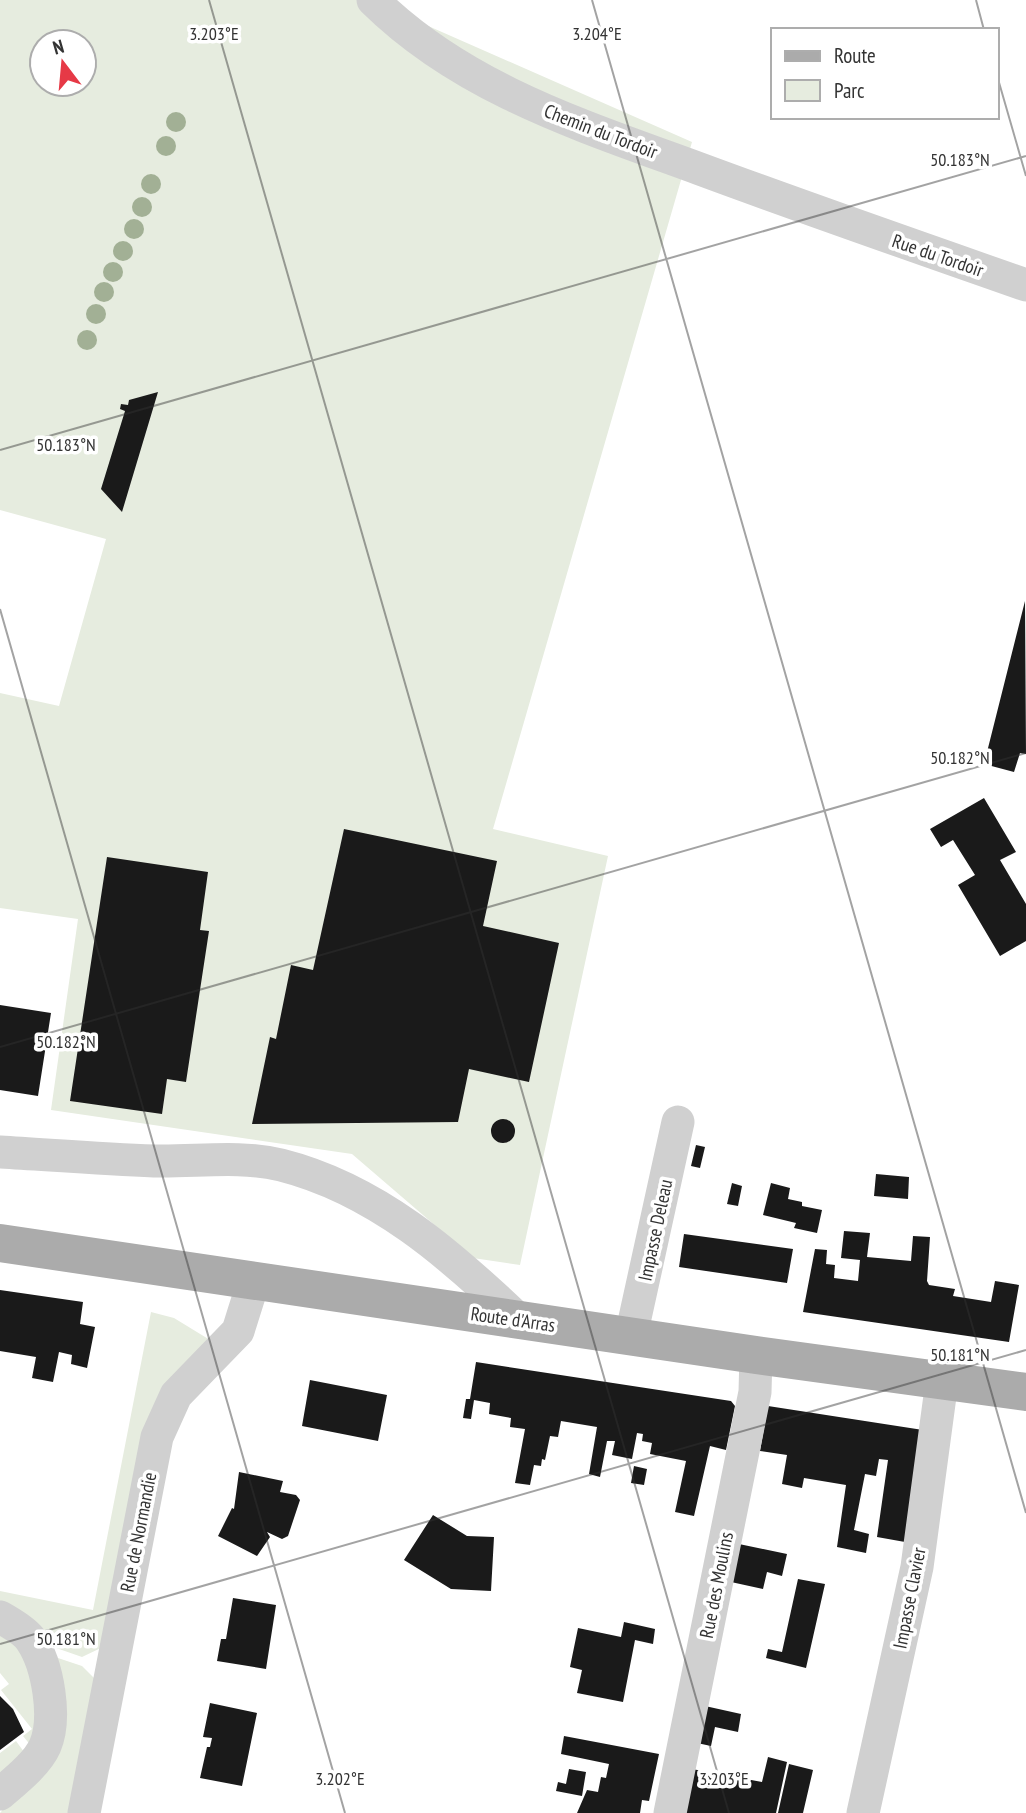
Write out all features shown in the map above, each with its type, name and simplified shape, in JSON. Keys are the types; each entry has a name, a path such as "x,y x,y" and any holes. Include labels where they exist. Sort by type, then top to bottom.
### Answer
{"main road":[{"name":"Route d'Arras","path":"0,1243 756,1355 1026,1392"}],"street":[{"name":"Chemin du Tordoir","path":"373,0 405,32 456,68 525,102 850,225"},
{"name":"Rue du Tordoir","path":"850,225 1026,285"},
{"name":"Impasse Deleau","path":"631,1336 678,1122"},
{"path":"0,1152 156,1161 230,1158 280,1165 321,1178 379,1206 452,1256 519,1320"},
{"name":"Rue de Normandie","path":"84,1813 157,1437 176,1395 238,1331 254,1280"},
{"name":"Rue des Moulins","path":"670,1813 755,1391 756,1355"},
{"name":"Impasse Clavier","path":"863,1813 917,1567 942,1381"},
{"path":"0,1617 30,1638 46,1675 51,1708 45,1746 0,1794"}],"green space":[{"path":"0,0 389,0 401,14 692,142 493,829 608,856 520,1265 473,1258 352,1154 51,1110 78,919 0,908 0,693 59,706 106,539 0,510"},
{"path":"151,1312 174,1318 210,1340 170,1382 105,1646 82,1657 39,1642 0,1612 0,1591 93,1610"},
{"path":"0,1631 26,1658 36,1683 32,1747 23,1736 32,1729 1,1690 9,1684 0,1673"},
{"path":"46,1654 82,1666 98,1682 73,1813 0,1813 25,1785"},
{"path":"16,1741 27,1756 0,1778 0,1753"}],"building":[{"path":"158,392 122,512 101,489 125,411 120,409 121,404 128,405 129,400"},
{"path":"1025,601 1026,754 1020,753 1014,772 984,764"},
{"path":"984,798 1016,852 1000,860 1026,904 1026,941 1000,956 958,885 975,875 953,840 941,847 930,829"},
{"path":"344,829 497,861 483,926 559,943 529,1082 469,1069 458,1122 252,1124 270,1037 276,1039 291,965 313,970"},
{"path":"107,857 208,872 200,930 209,931 186,1082 167,1079 162,1114 70,1101"},
{"path":"0,1005 51,1013 38,1096 0,1090"},
{"path":"503,1119 512,1122 515,1131 512,1140 503,1143 494,1140 491,1131 494,1122"},
{"path":"696,1145 705,1147 700,1168 691,1166"},
{"path":"876,1174 909,1177 908,1199 874,1196"},
{"path":"732,1183 742,1186 738,1206 727,1204"},
{"path":"771,1183 790,1188 788,1199 802,1202 802,1206 822,1210 817,1233 794,1228 796,1223 763,1215"},
{"path":"844,1231 870,1233 867,1257 911,1261 913,1236 930,1237 927,1281 929,1285 955,1289 953,1296 991,1302 995,1281 1019,1285 1009,1342 803,1312 815,1249 827,1250 826,1264 835,1265 834,1278 858,1281 860,1260 841,1258"},
{"path":"684,1234 793,1249 787,1283 679,1267"},
{"path":"0,1290 83,1302 80,1324 95,1327 87,1368 71,1364 72,1355 59,1352 53,1382 32,1378 36,1357 0,1351"},
{"path":"476,1362 731,1401 735,1406 726,1450 710,1446 694,1516 675,1512 686,1461 650,1454 652,1443 642,1441 643,1434 637,1433 632,1459 612,1455 615,1441 607,1441 600,1477 589,1474 597,1427 561,1421 558,1437 550,1436 545,1460 542,1459 541,1466 534,1465 530,1485 515,1483 525,1429 510,1427 511,1418 489,1414 490,1403 474,1400 471,1419 463,1418 466,1399 470,1399"},
{"path":"310,1380 387,1395 378,1441 302,1426"},
{"path":"768,1406 923,1430 905,1542 877,1537 888,1460 879,1459 876,1476 865,1474 854,1530 869,1534 866,1553 837,1547 846,1485 804,1478 802,1488 782,1484 787,1455 760,1451"},
{"path":"634,1466 647,1469 644,1485 631,1483"},
{"path":"239,1472 283,1481 280,1492 296,1495 300,1500 288,1536 282,1539 267,1532 270,1537 257,1556 218,1536 232,1508 234,1509"},
{"path":"433,1515 467,1536 494,1537 491,1591 451,1589 404,1560"},
{"path":"739,1544 787,1554 782,1576 767,1572 763,1589 731,1582"},
{"path":"798,1579 825,1584 806,1668 766,1658 768,1649 782,1652"},
{"path":"233,1598 276,1605 266,1669 217,1661 221,1639 226,1639"},
{"path":"624,1622 655,1629 653,1644 635,1640 623,1702 577,1693 582,1670 570,1667 578,1628 621,1637"},
{"path":"0,1696 13,1709 24,1732 0,1750"},
{"path":"210,1703 257,1713 242,1786 200,1778 207,1747 210,1747 212,1738 203,1737"},
{"path":"705,1706 741,1714 738,1732 715,1727 711,1746 697,1743"},
{"path":"564,1736 659,1754 649,1801 642,1800 640,1813 577,1813 587,1790 598,1792 601,1777 606,1778 609,1764 561,1754"},
{"path":"768,1757 787,1762 776,1813 683,1813 692,1769 762,1782"},
{"path":"789,1764 813,1770 803,1813 778,1813"},
{"path":"569,1769 586,1772 582,1796 556,1791 558,1782 566,1784"}]}
